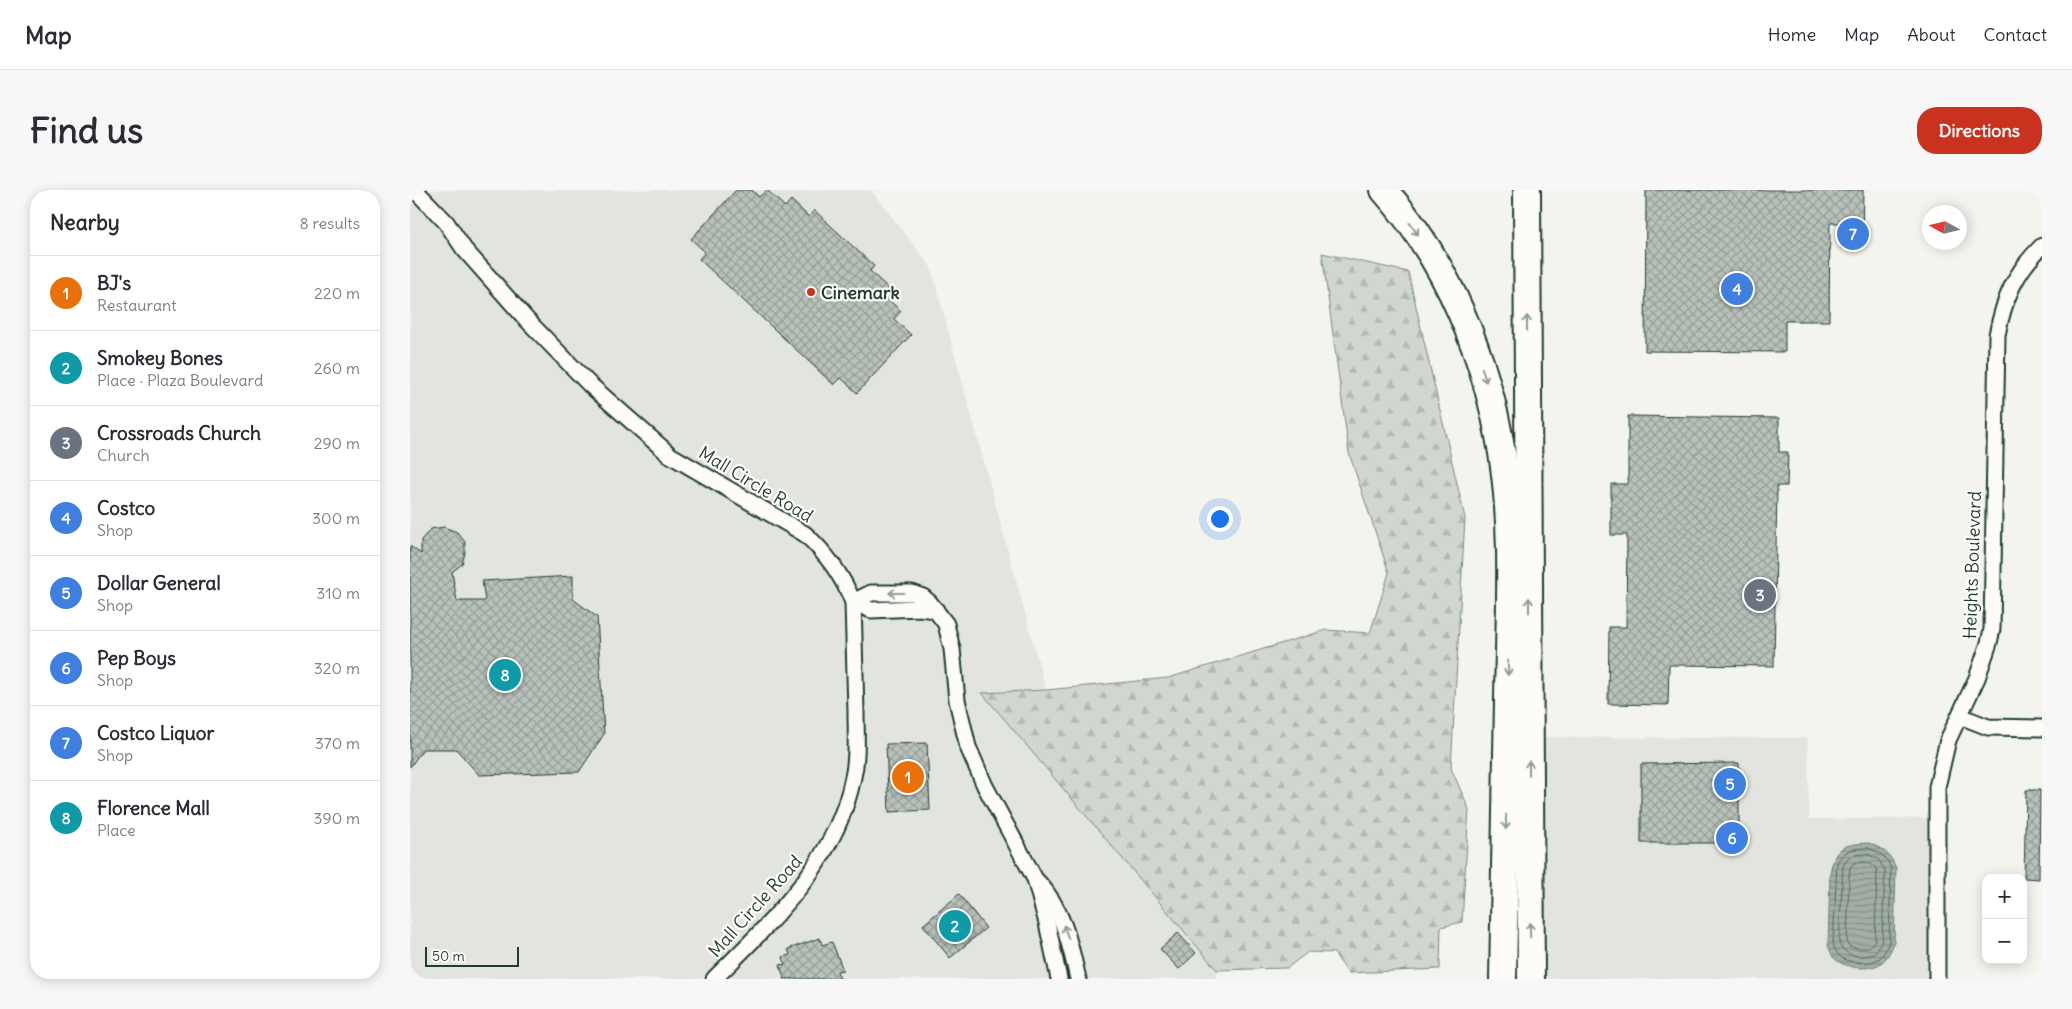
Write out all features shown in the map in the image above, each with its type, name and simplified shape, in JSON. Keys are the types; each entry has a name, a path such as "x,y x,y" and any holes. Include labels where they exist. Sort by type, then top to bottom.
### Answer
{"highway":[{"path":"1384,190 1417,232 1436,263 1453,298 1482,370 1492,405 1502,454 1508,515 1509,594 1503,979"},
{"path":"1527,190 1531,979"},
{"path":"1527,251 1541,190"}],"street":[{"name":"Mall Circle Road","path":"415,190 446,222 464,249 527,320 584,379 670,455 805,534 835,566 844,580 853,602 856,748 854,777 838,826 818,864 798,892 714,979"},
{"name":"Heights Boulevard","path":"1938,979 1937,786 1948,740 1984,660 1992,629 1997,336 2005,301 2012,285 2033,255 2042,246"},
{"path":"853,602 871,610 919,608 936,610 946,624 957,700 968,747 985,786 1035,879 1054,902 1069,940 1078,979"},
{"path":"1960,716 1988,727 2042,728"},
{"path":"1035,879 1060,979"}],"shaded area":[{"path":"410,190 871,190 931,267 1046,690 983,693 1217,970 1216,979 410,979"},
{"path":"1529,737 1808,738 1809,819 1937,818 1937,979 1531,979"}],"green space":[{"path":"1322,253 1408,272 1465,518 1451,768 1469,809 1462,922 1441,927 1440,969 1348,973 1334,953 1308,952 1287,968 1217,970 982,693 1046,690 1168,678 1326,630 1370,633 1389,573 1349,453"}],"water":[{"path":"1869,843 1886,852 1896,868 1894,943 1881,963 1876,966 1856,968 1837,961 1828,946 1830,873 1835,857 1842,848 1853,844"}],"building":[{"name":"Cinemark","path":"736,190 752,190 759,197 767,190 785,207 791,200 809,217 814,210 874,266 870,271 889,289 884,296 901,311 894,319 911,335 857,393 841,378 834,385 699,259 705,252 691,239"},
{"path":"1646,190 1863,190 1862,248 1841,248 1841,223 1830,223 1829,321 1785,321 1785,352 1645,351"},
{"path":"1628,416 1779,418 1779,452 1788,452 1787,486 1777,486 1774,666 1669,665 1668,705 1608,704 1609,627 1626,627 1627,535 1611,535 1611,484 1628,484"},
{"path":"444,527 457,532 465,542 462,564 452,572 457,601 485,601 482,581 573,576 573,599 597,617 604,734 579,772 479,775 456,749 423,749 410,767 410,546 421,554 421,540 431,529"},
{"path":"927,743 930,810 889,812 886,744"},
{"path":"1739,763 1739,843 1641,843 1641,764"},
{"path":"2026,790 2040,790 2039,879 2027,878 2027,874 2024,874"},
{"path":"959,894 986,928 950,958 923,925"},
{"path":"1178,933 1196,953 1179,969 1160,949"},
{"path":"820,938 822,945 832,942 843,970 837,971 840,979 784,979 780,965 785,964 783,957 790,955 788,949"}],"place":[{"name":"Costco Liquor","path":"1853,234"},
{"name":"Costco","path":"1737,289"},
{"name":"Cinemark","path":"811,292"},
{"name":"Crossroads Church","path":"1760,595"},
{"name":"Florence Mall","path":"505,675"},
{"name":"BJ's","path":"908,777"},
{"name":"Dollar General","path":"1730,784"},
{"name":"Pep Boys","path":"1732,838"},
{"name":"Smokey Bones","path":"955,926"}]}
